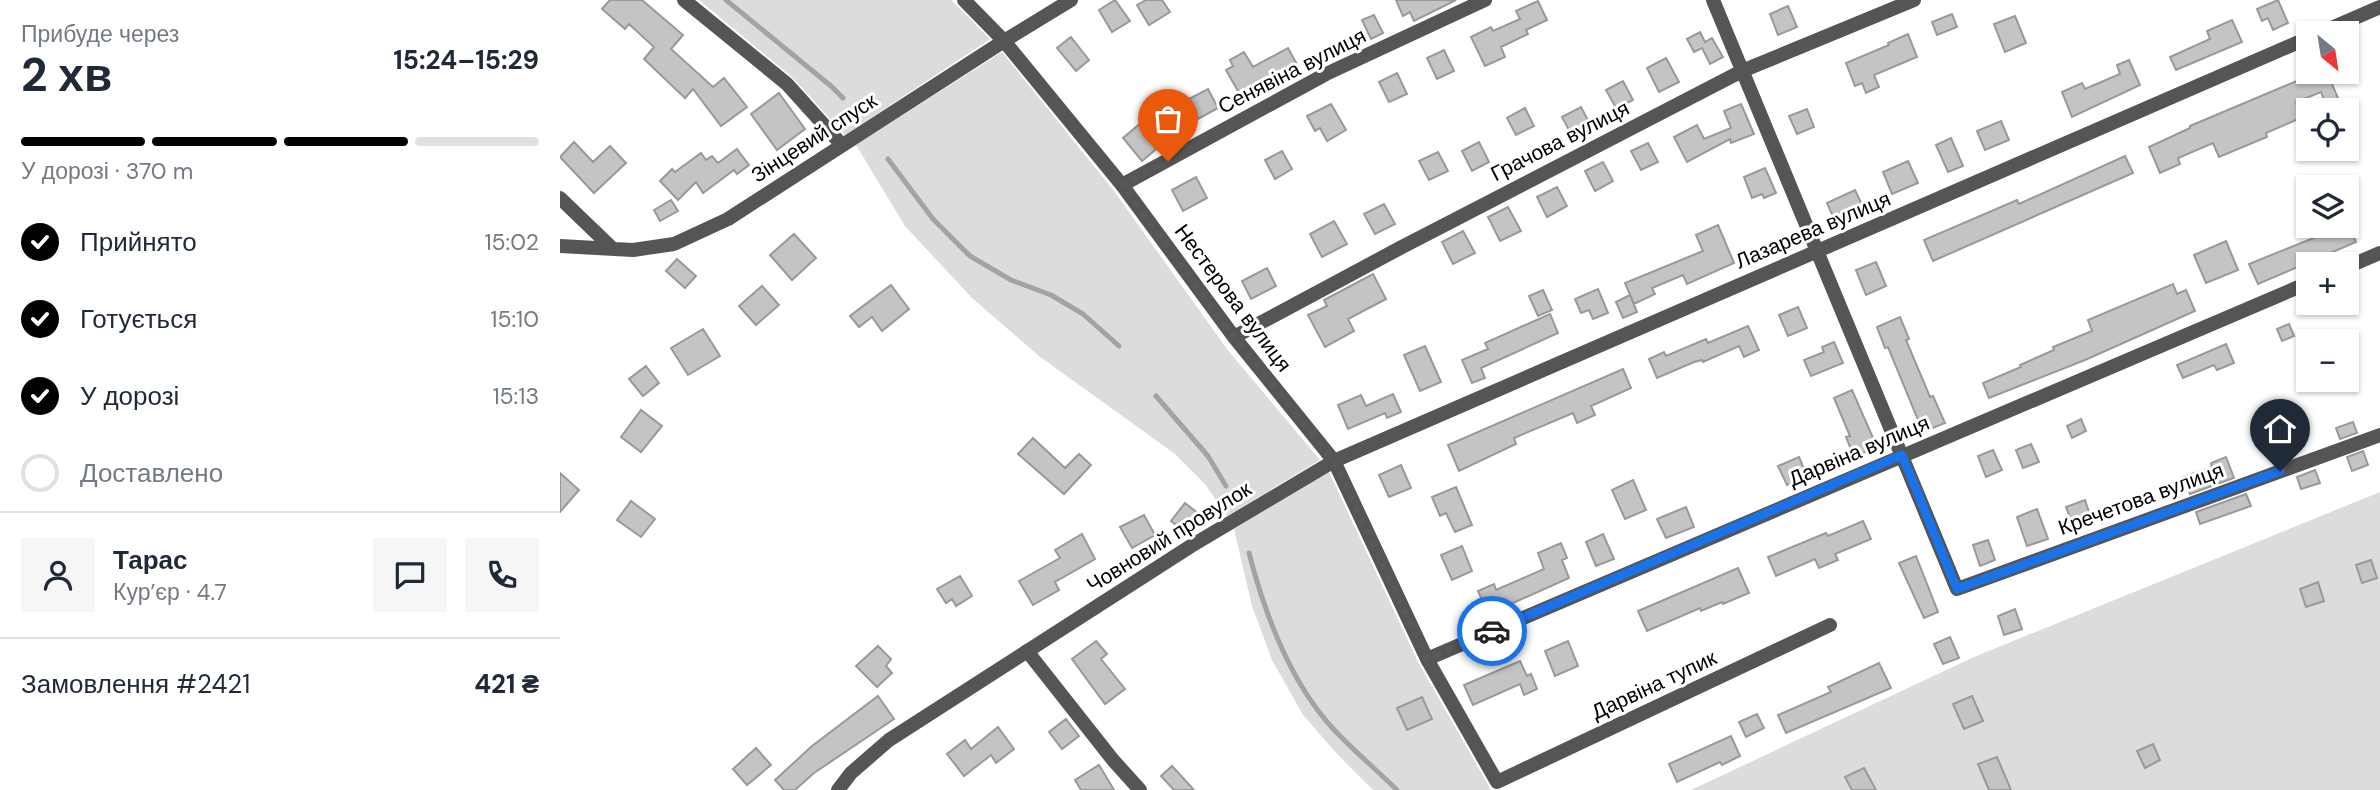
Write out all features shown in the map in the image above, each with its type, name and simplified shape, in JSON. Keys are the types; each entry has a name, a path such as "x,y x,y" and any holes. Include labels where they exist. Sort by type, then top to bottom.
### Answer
{"street":[{"path":"684,0 787,84 842,145"},
{"name":"Нестерова вулиця","path":"964,0 1004,41 1122,185 1234,337 1334,461 1427,659 1497,782"},
{"name":"Зінцевий спуск","path":"560,246 634,250 674,244 728,219 1071,0"},
{"name":"Сенявіна вулиця","path":"1122,185 1326,75 1485,0"},
{"path":"1713,0 1902,455"},
{"name":"Грачова вулиця","path":"1234,337 1742,71 1914,0"},
{"path":"2348,21 2380,7"},
{"name":"Лазарева вулиця","path":"1334,461 2296,43"},
{"path":"560,198 613,249"},
{"path":"2359,262 2380,253"},
{"name":"Дарвіна вулиця","path":"1427,659 2296,289"},
{"name":"Кречетова вулиця","path":"1902,455 1957,589 2380,435"},
{"name":"Човновий провулок","path":"838,790 851,773 889,740 1191,546 1334,461"},
{"name":"Дарвіна тупик","path":"1497,782 1830,625"},
{"path":"1027,651 1140,790"}],"shaded area":[{"path":"699,0 951,0 990,39 845,135 793,78"},
{"path":"1002,52 1114,191 1227,349 1320,460 1227,516 1205,484 1175,454 1039,356 972,298 905,226 856,145"},
{"path":"1329,472 1418,662 1491,790 1373,790 1303,715 1272,660 1252,606 1234,529"},
{"path":"2380,492 2380,790 1691,790 1974,657"}],"building":[{"path":"610,0 642,0 683,35 671,49 713,87 724,78 747,107 721,126 693,89 685,98 644,59 654,47 629,24 625,29 602,9"},
{"path":"1115,0 1130,21 1112,32 1099,10"},
{"path":"1146,0 1162,0 1170,12 1149,25 1137,5"},
{"path":"1396,0 1456,0 1414,21 1410,12 1403,16"},
{"path":"2278,0 2288,23 2273,30 2268,18 2262,21 2257,9"},
{"path":"1538,1 1547,20 1526,30 1528,34 1501,47 1505,57 1485,66 1471,37 1491,27 1493,31 1520,19 1516,11"},
{"path":"1788,6 1797,27 1778,35 1770,14"},
{"path":"1952,14 1957,27 1937,35 1932,22"},
{"path":"1374,15 1383,33 1371,39 1362,20"},
{"path":"2015,16 2026,43 2005,52 1994,24"},
{"path":"2232,20 2242,42 2176,70 2170,57 2210,39 2207,31"},
{"path":"1700,32 1705,42 1712,38 1723,57 1710,64 1702,48 1694,52 1687,39"},
{"path":"1908,34 1917,57 1874,75 1879,87 1866,93 1862,83 1855,86 1846,63"},
{"path":"1071,37 1089,60 1076,71 1057,48"},
{"path":"1288,48 1300,70 1242,98 1226,70 1233,66 1230,60 1244,52 1253,67"},
{"path":"1444,50 1454,71 1437,79 1427,58"},
{"path":"1666,58 1679,82 1659,92 1647,68"},
{"path":"2129,60 2140,85 2072,117 2062,92 2082,83 2085,89 2120,74 2117,65"},
{"path":"1397,73 1407,94 1389,102 1379,82"},
{"path":"1623,81 1633,100 1616,108 1606,90"},
{"path":"2296,81 2296,84 2332,84 2338,98 2323,98 2321,92 2306,98 2296,98 2296,120 2266,133 2267,137 2219,157 2213,143 2178,158 2180,164 2160,173 2149,147 2190,126"},
{"path":"1208,89 1218,108 1198,119 1187,100"},
{"path":"779,93 805,129 777,150 751,114"},
{"path":"1331,104 1346,130 1327,141 1320,128 1315,131 1307,116"},
{"path":"1741,104 1754,134 1731,143 1730,139 1687,162 1674,137 1697,125 1704,139 1731,128 1724,111"},
{"path":"1581,107 1591,126 1572,136 1562,117"},
{"path":"1525,108 1534,126 1516,135 1507,118"},
{"path":"1807,109 1814,127 1797,134 1789,116"},
{"path":"2001,121 2009,140 1985,150 1977,131"},
{"path":"1142,122 1161,145 1142,161 1123,138"},
{"path":"1951,138 1963,166 1948,172 1936,145"},
{"path":"574,142 593,162 610,146 626,163 594,193 560,157"},
{"path":"1479,142 1489,162 1472,171 1462,151"},
{"path":"1648,143 1658,162 1641,170 1631,151"},
{"path":"737,149 749,165 737,174 734,170 703,193 696,182 678,200 660,181 672,169 675,172 701,153 706,160 712,156 718,163"},
{"path":"1282,151 1292,169 1275,179 1265,160"},
{"path":"1438,152 1448,171 1429,180 1419,161"},
{"path":"2125,156 2133,173 1933,261 1924,240 2017,200 2019,204"},
{"path":"1908,161 1918,183 1892,194 1883,172"},
{"path":"1603,162 1613,181 1595,191 1585,171"},
{"path":"1765,168 1776,193 1764,198 1762,194 1752,198 1744,177"},
{"path":"1196,177 1207,198 1183,211 1172,190"},
{"path":"1557,187 1567,206 1547,217 1537,197"},
{"path":"1855,190 1863,207 1834,219 1827,203"},
{"path":"671,200 678,211 660,221 654,210"},
{"path":"1384,204 1395,224 1375,234 1364,214"},
{"path":"1508,207 1521,231 1500,241 1488,217"},
{"path":"1334,221 1347,244 1322,257 1310,234"},
{"path":"1718,225 1734,263 1687,284 1683,275 1652,288 1655,294 1634,304 1625,283 1703,251 1696,235"},
{"path":"1463,231 1475,253 1453,264 1442,242"},
{"path":"794,234 816,258 792,280 770,255"},
{"path":"2313,238 2354,238 2356,242 2333,252 2296,252 2296,268 2258,284 2249,264"},
{"path":"2226,241 2238,270 2206,283 2194,255"},
{"path":"677,259 696,276 685,288 666,271"},
{"path":"1876,262 1886,286 1866,295 1856,270"},
{"path":"1267,268 1276,286 1251,299 1242,281"},
{"path":"1373,274 1386,299 1348,319 1354,331 1325,347 1308,315 1327,306 1324,300"},
{"path":"2173,284 2177,294 2186,290 2195,311 2085,360 1989,398 1983,383 2021,367 2020,365 2054,350 2053,347 2092,331 2088,320"},
{"path":"891,285 909,309 882,331 872,317 859,327 850,316"},
{"path":"762,286 779,305 756,325 739,306"},
{"path":"1598,289 1608,313 1593,319 1589,310 1581,313 1575,299"},
{"path":"1543,290 1552,310 1538,316 1529,296"},
{"path":"1630,295 1637,312 1623,318 1616,302"},
{"path":"1798,307 1807,328 1788,336 1779,315"},
{"path":"1550,314 1558,333 1481,368 1485,378 1472,383 1462,360 1488,349 1485,343"},
{"path":"1900,317 1909,339 1906,340 1930,397 1933,396 1945,423 1923,432 1877,327"},
{"path":"2289,324 2294,336 2282,341 2277,329"},
{"path":"1748,326 1759,350 1744,357 1739,346 1657,378 1649,359 1664,352 1666,356 1706,339 1708,343"},
{"path":"703,329 720,356 688,375 671,348"},
{"path":"1834,342 1843,363 1811,376 1804,360 1824,352 1822,347"},
{"path":"2226,344 2234,363 2217,370 2214,365 2183,378 2177,365"},
{"path":"1425,346 1441,382 1420,391 1404,355"},
{"path":"646,366 659,383 643,396 629,379"},
{"path":"1623,369 1631,388 1591,406 1595,415 1577,423 1573,413 1514,438 1516,444 1459,471 1448,445"},
{"path":"1852,390 1877,447 1854,457 1846,437 1850,436 1834,398"},
{"path":"1393,394 1401,412 1387,418 1385,413 1348,429 1338,405 1361,395 1366,406"},
{"path":"641,410 662,426 641,452 621,437"},
{"path":"2081,419 2086,431 2072,438 2067,426"},
{"path":"2353,422 2357,433 2340,439 2336,428"},
{"path":"1033,438 1065,468 1079,454 1091,465 1064,494 1018,454"},
{"path":"2031,444 2039,462 2023,468 2016,450"},
{"path":"1993,450 2002,470 1986,477 1978,456"},
{"path":"2363,451 2368,465 2352,471 2347,457"},
{"path":"1799,457 1807,476 1787,485 1778,466"},
{"path":"2226,457 2234,478 2190,494 2183,477 2212,467 2211,463"},
{"path":"1401,465 1411,488 1389,497 1379,475"},
{"path":"2315,470 2320,483 2301,489 2297,477"},
{"path":"560,473 579,490 560,512"},
{"path":"1633,480 1646,510 1625,519 1612,490"},
{"path":"1456,487 1472,525 1455,532 1446,513 1440,516 1432,497"},
{"path":"2246,494 2251,506 2200,524 2196,512"},
{"path":"2085,500 2091,518 2073,525 2066,507"},
{"path":"631,501 655,519 641,537 617,520"},
{"path":"1185,503 1199,514 1185,532 1171,521"},
{"path":"1686,507 1694,527 1666,538 1657,519"},
{"path":"2037,509 2048,539 2027,546 2017,517"},
{"path":"1144,515 1155,535 1132,548 1120,527"},
{"path":"1863,521 1871,539 1835,554 1838,560 1819,568 1815,559 1776,576 1768,557"},
{"path":"1082,534 1095,559 1055,582 1059,590 1033,605 1019,581 1060,558 1055,550"},
{"path":"1603,534 1614,559 1596,566 1586,542"},
{"path":"1988,540 1995,560 1980,566 1973,545"},
{"path":"1561,543 1567,558 1562,560 1569,578 1495,611 1498,616 1480,623 1474,609 1484,605 1478,591 1494,584 1496,590 1544,569 1538,553"},
{"path":"1462,546 1472,571 1452,580 1441,555"},
{"path":"1916,556 1938,612 1924,618 1899,563"},
{"path":"2371,560 2377,578 2362,583 2356,565"},
{"path":"1738,568 1749,593 1701,611 1700,608 1647,631 1638,611"},
{"path":"960,576 972,596 956,606 952,599 946,603 937,589"},
{"path":"2318,582 2324,601 2306,607 2300,589"},
{"path":"2015,609 2022,629 2004,635 1998,616"},
{"path":"1950,637 1959,658 1943,664 1934,644"},
{"path":"1096,641 1107,654 1101,659 1125,689 1105,704 1072,659"},
{"path":"1568,641 1578,666 1555,676 1545,651"},
{"path":"878,646 891,659 886,666 892,673 877,687 856,666"},
{"path":"1520,661 1527,676 1531,674 1537,689 1524,695 1520,684 1473,705 1464,685"},
{"path":"1879,663 1891,688 1786,733 1778,715 1831,692 1828,687"},
{"path":"878,696 894,719 814,773 795,790 784,790 775,780 812,746"},
{"path":"1972,696 1983,721 1964,729 1953,704"},
{"path":"1422,697 1432,719 1407,730 1397,708"},
{"path":"1757,714 1764,728 1746,737 1739,722"},
{"path":"1066,719 1079,736 1062,749 1049,732"},
{"path":"998,727 1014,749 996,763 991,755 964,776 947,754 965,740 971,749"},
{"path":"1731,736 1740,756 1677,782 1669,764"},
{"path":"2153,744 2160,760 2145,768 2137,751"},
{"path":"756,748 771,765 747,785 733,769"},
{"path":"1997,757 2011,790 1989,790 1978,764"},
{"path":"1099,765 1114,790 1081,790 1075,780"},
{"path":"1172,766 1194,790 1174,790 1161,776"},
{"path":"1864,768 1876,790 1852,790 1845,777"}],"waterway":[{"path":"726,0 843,98"},
{"path":"888,159 933,219 970,256 1011,280 1051,295 1083,314 1119,346"},
{"path":"1156,396 1208,456 1226,486"},
{"path":"1249,553 1275,632 1303,688 1332,728 1397,790"}],"way so far":[{"path":"1168,161 1122,185 1234,337 1334,461 1427,659 1492,631"}],"route":[{"path":"1492,631 1902,455 1957,589 2280,471"}]}
